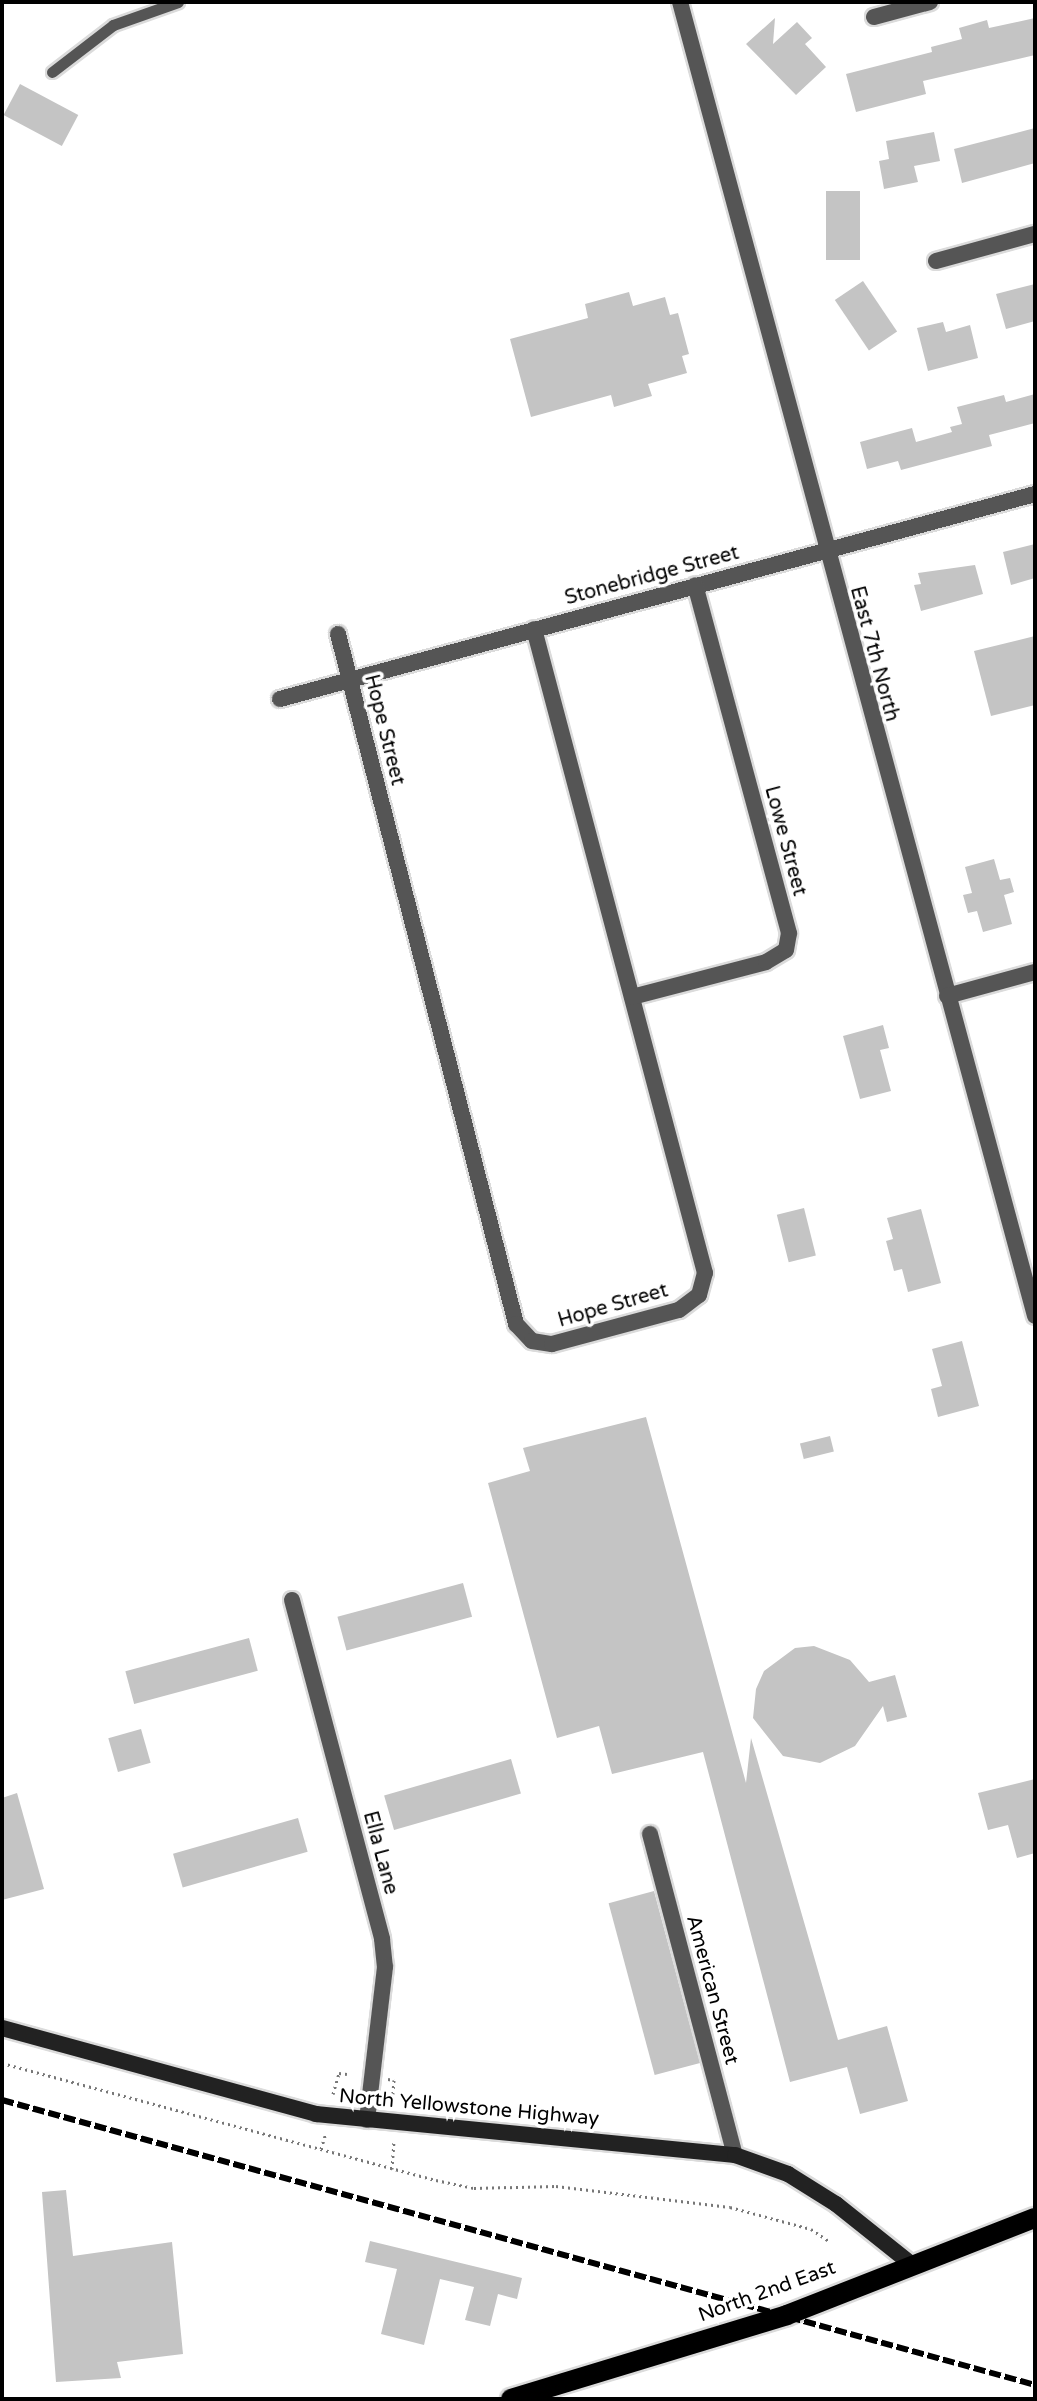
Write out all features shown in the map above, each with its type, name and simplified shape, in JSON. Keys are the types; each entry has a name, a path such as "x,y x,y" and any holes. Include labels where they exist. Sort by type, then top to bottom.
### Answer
{"main road":[{"name":"North Yellowstone Highway","path":"2,2028 316,2114 735,2155 788,2174 836,2204 910,2263"},
{"name":"North 2nd East","path":"511,2399 787,2315 910,2263 1035,2218"}],"street":[{"name":"East 7th North","path":"680,2 825,550 1035,1316"},
{"path":"874,17 930,2"},
{"path":"936,261 1035,234"},
{"name":"Stonebridge Street","path":"280,699 1035,494"},
{"name":"Lowe Street","path":"632,997 766,962 786,950 788,942 695,585"},
{"name":"Hope Street","path":"338,634 516,1324 532,1341 552,1344 679,1310 699,1295 705,1273 534,629"},
{"path":"947,996 1035,972"},
{"name":"Ella Lane","path":"292,1600 382,1939 385,1967 367,2120"},
{"name":"American Street","path":"650,1834 735,2155"}],"lane":[{"path":"52,72 113,25 178,2"}],"path":[{"path":"2,2063 392,2169 474,2188 556,2186 730,2207 811,2229 829,2241"},
{"path":"333,2094 339,2073 347,2074"},
{"path":"392,2102 394,2080"},
{"path":"321,2149 327,2130"},
{"path":"392,2169 394,2142"}],"building":[{"path":"775,18 773,44 797,22 812,38 805,44 826,67 796,95 746,44"},
{"path":"1035,18 1035,55 923,81 926,94 856,112 846,74 932,52 931,47 962,39 959,28 987,20 989,28"},
{"path":"20,84 78,115 62,146 4,115"},
{"path":"1035,128 1035,163 962,183 954,149"},
{"path":"934,132 940,161 914,166 918,182 884,189 879,161 889,159 886,141"},
{"path":"826,191 860,191 860,260 826,260"},
{"path":"863,281 897,332 869,351 835,300"},
{"path":"1035,284 1035,321 1006,329 996,294"},
{"path":"629,292 633,306 665,297 670,315 678,313 689,354 682,356 687,373 648,384 652,396 614,407 611,395 531,417 510,339 588,318 585,304"},
{"path":"943,322 946,332 970,325 978,358 928,371 917,328"},
{"path":"1035,394 1035,423 989,435 992,446 901,470 898,461 867,469 860,442 912,428 916,442 952,432 950,427 962,424 957,407 1004,395 1006,402"},
{"path":"1035,544 1035,578 1011,585 1003,552"},
{"path":"975,565 983,594 921,611 914,585 921,584 918,573"},
{"path":"1035,636 1035,705 991,716 974,651"},
{"path":"994,859 1000,880 1010,878 1014,892 1004,895 1012,924 983,932 977,911 968,913 963,895 972,893 965,867"},
{"path":"883,1025 889,1048 880,1050 891,1091 860,1099 843,1036"},
{"path":"804,1208 816,1256 789,1262 777,1215"},
{"path":"921,1209 941,1283 908,1292 902,1269 894,1271 886,1241 893,1239 887,1218"},
{"path":"962,1341 979,1406 938,1417 931,1389 942,1386 932,1349"},
{"path":"646,1417 746,1783 751,1738 838,2040 887,2026 908,2101 860,2114 847,2067 790,2082 703,1752 612,1774 599,1726 557,1738 488,1483 530,1471 523,1448"},
{"path":"830,1436 834,1452 804,1459 800,1443"},
{"path":"463,1583 472,1617 346,1650 337,1617"},
{"path":"249,1638 258,1671 134,1704 125,1671"},
{"path":"814,1646 850,1660 869,1682 895,1675 907,1717 887,1722 883,1706 855,1746 820,1763 783,1756 753,1718 756,1689 764,1671 795,1648"},
{"path":"141,1729 151,1763 118,1772 108,1738"},
{"path":"511,1759 521,1794 394,1830 384,1795"},
{"path":"1035,1779 1035,1853 1017,1858 1008,1825 988,1830 978,1793"},
{"path":"17,1793 44,1889 2,1900 2,1798"},
{"path":"298,1818 308,1852 183,1887 173,1854"},
{"path":"654,1891 700,2063 655,2075 609,1903"},
{"path":"66,2190 73,2256 172,2242 183,2354 117,2362 121,2378 56,2382 42,2192"},
{"path":"370,2241 522,2278 517,2299 498,2294 490,2326 465,2320 474,2287 440,2279 424,2345 381,2334 397,2269 365,2262"}],"railway":[{"path":"2,2100 1035,2385"}]}
